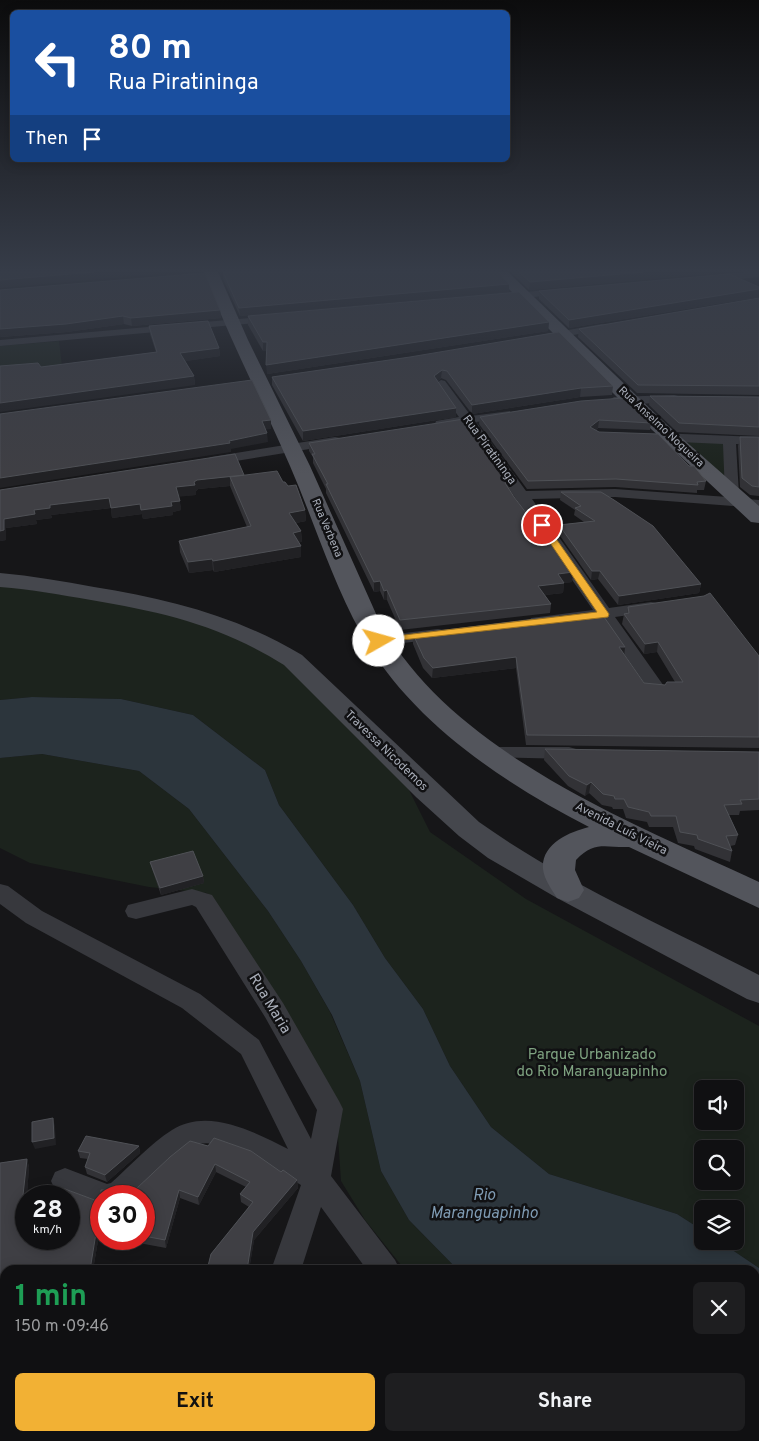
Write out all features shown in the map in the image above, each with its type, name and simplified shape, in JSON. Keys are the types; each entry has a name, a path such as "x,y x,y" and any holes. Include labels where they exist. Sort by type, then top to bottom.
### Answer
{"main road":[{"name":"Rua Verbena","path":"237,339 254,382 292,448 360,605 379,641 432,704 488,753"},
{"name":"Rua Anselmo Nogueira","path":"566,339 632,399 669,437 744,500 759,517"},
{"name":"Travessa Nicodemos","path":"0,580 183,610 215,620 272,646 292,660 469,829 499,851 568,890 755,988"},
{"name":"Avenida Luís Vieira","path":"488,753 588,814 759,896"},
{"path":"568,890 558,869 562,856 573,845 589,837 608,834 641,840"}],"street":[{"path":"0,343 43,339"},
{"path":"254,382 277,380"},
{"name":"Rua Piratininga","path":"441,384 522,495 657,689"},
{"path":"603,402 632,399 691,398"},
{"path":"428,426 516,413"},
{"path":"642,436 759,441"},
{"path":"195,463 351,439"},
{"path":"522,495 615,493 744,500 729,440"},
{"path":"526,624 663,605"},
{"path":"379,641 457,632"},
{"path":"488,753 585,754"},
{"path":"0,892 34,918 191,1000 250,1047 317,1179 381,1265"},
{"name":"Rua Maria","path":"136,911 192,897 204,901 274,1010 330,1109 317,1179 288,1265"},
{"path":"128,1185 182,1138 195,1133 217,1133 264,1150 317,1179"},
{"path":"65,1181 90,1190"}],"green space":[{"path":"59,341 62,366 0,371 0,346"},
{"path":"681,440 727,442 726,479"},
{"name":"Parque Urbanizado do Rio Maranguapinho","path":"0,585 155,609 208,624 286,664 403,778 430,832 526,899 759,1026 759,1265 755,1265 732,1250 744,1250 744,1200 694,1200 694,1225 677,1214 549,1174 491,1127 450,1066 423,1009 385,958 353,905 279,805 265,770 193,715 121,699 32,697 0,700"},
{"path":"42,754 139,771 189,809 268,911 301,961 330,1012 360,1081 381,1171 409,1220 453,1265 401,1265 365,1220 341,1181 336,1108 225,916 207,893 149,887 30,863 0,848 0,758"}],"water":[{"name":"Rio Maranguapinho","path":"32,697 121,699 193,715 265,770 279,805 353,905 385,958 423,1009 450,1066 491,1127 549,1174 677,1214 694,1225 694,1250 732,1250 755,1265 453,1265 409,1220 381,1171 360,1081 332,1015 301,961 268,911 189,809 139,771 42,754 0,758 0,700"}],"building":[{"path":"153,339 215,339 219,348 180,353 194,376 0,403 0,366 38,363 41,367 157,352"},
{"path":"261,339 435,339 266,365 267,342 263,342"},
{"path":"516,339 566,339 613,386 581,388 472,405 447,371 442,370 434,376 456,408 303,431 272,377"},
{"path":"590,339 759,339 759,386 638,385"},
{"path":"252,380 271,420 262,421 267,433 229,441 230,443 0,478 0,414"},
{"path":"650,396 759,397 759,427 679,423"},
{"path":"624,398 651,423 599,420 590,427 599,432 658,434 689,466 694,466 706,481 697,482 698,485 616,479 528,481 480,417 581,401"},
{"path":"464,419 509,482 505,483 514,497 536,526 540,526 573,572 558,574 564,583 538,586 551,604 400,620 387,590 384,591 380,581 374,582 326,484 328,484 312,454 315,454 309,443"},
{"path":"740,437 759,437 759,487 752,486 742,478"},
{"path":"235,454 244,475 197,480 194,482 195,485 176,487 180,501 171,502 172,506 141,510 140,504 111,508 109,498 50,505 50,508 34,510 35,514 4,519 4,530 0,531 0,490"},
{"path":"277,471 283,482 288,486 296,485 305,510 289,513 301,531 293,533 301,546 213,561 212,559 188,562 179,541 251,526 230,477"},
{"path":"561,492 601,492 614,500 653,526 701,584 619,596 600,571 592,571 559,525 595,521 575,508 581,506"},
{"path":"710,593 759,656 759,737 527,735 516,657 433,668 424,658 413,634 559,616 562,620 604,617 625,647 619,647 644,683 665,685 667,682 683,682 658,642 645,644 624,614 629,613 628,607 704,596"},
{"path":"545,749 759,752 759,799 740,800 742,804 724,805 738,835 726,836 732,851 698,839 697,835 680,832 676,816 651,816 649,812 628,807 624,799 615,799 614,796 603,794 591,782 587,785 569,776"},
{"path":"193,851 203,876 160,888 150,862"},
{"path":"53,1118 54,1138 32,1142 32,1122"},
{"path":"86,1136 139,1146 105,1175 85,1167 90,1153 78,1151"},
{"path":"214,1138 251,1151 281,1172 283,1170 297,1180 253,1232 248,1265 208,1265 211,1254 253,1202 240,1194 250,1182 215,1164 198,1197 179,1190 165,1240 155,1238 155,1185 140,1185 190,1141 208,1146"},
{"path":"27,1159 24,1185 15,1185 15,1250 80,1250 80,1195 90,1198 90,1250 93,1250 91,1265 0,1265 0,1163"}],"route":[{"path":"379,641 604,614 542,525"}]}
